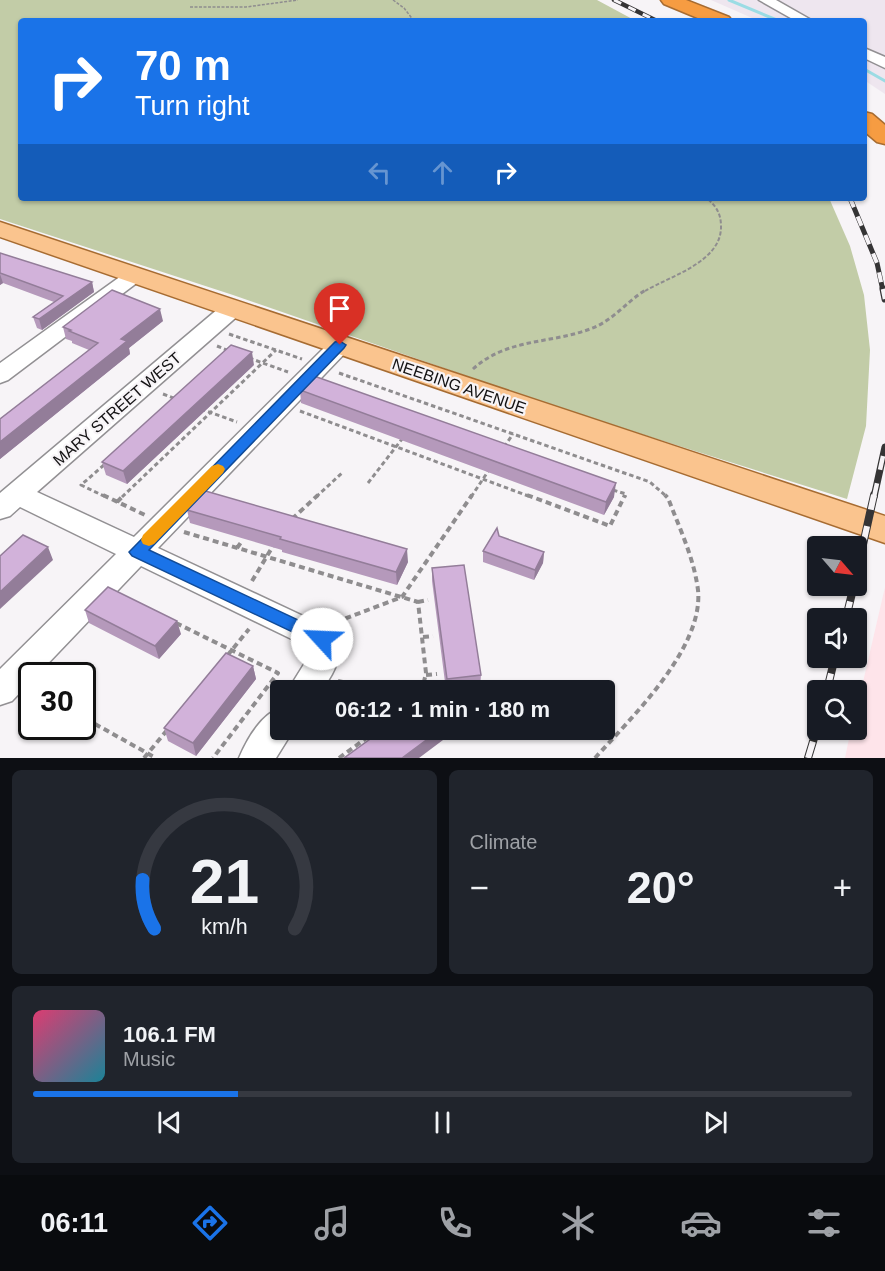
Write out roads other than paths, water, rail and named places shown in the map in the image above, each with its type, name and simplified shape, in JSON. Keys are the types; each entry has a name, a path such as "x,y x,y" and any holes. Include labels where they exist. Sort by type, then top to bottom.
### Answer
{"highway":[{"path":"670,0 707,17"},
{"path":"867,106 885,119"},
{"path":"867,122 885,137"}],"main road":[{"name":"NEEBING AVENUE","path":"0,229 135,275 220,327 322,363 459,386 885,530"}],"street":[{"path":"766,0 800,18"},
{"path":"867,54 885,63"},
{"path":"0,375 135,275"},
{"name":"MARY STREET WEST","path":"8,501 220,327"},
{"path":"0,691 322,363"},
{"path":"8,501 137,552 322,639 322,664 311,680"},
{"path":"256,758 270,738"}],"waterway":[{"path":"729,0 772,18"},
{"path":"867,71 885,81"}],"railway":[{"path":"614,0 651,18"},
{"path":"851,201 877,263 883,291"},
{"path":"883,289 885,299"},
{"path":"874,497 885,447"},
{"path":"865,536 874,495"},
{"path":"848,608 851,596"},
{"path":"829,680 832,668"},
{"path":"808,758 813,740"}]}
